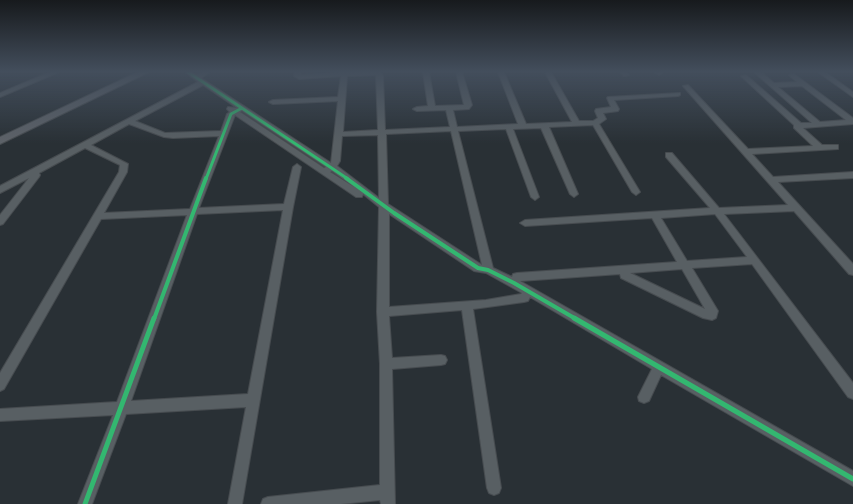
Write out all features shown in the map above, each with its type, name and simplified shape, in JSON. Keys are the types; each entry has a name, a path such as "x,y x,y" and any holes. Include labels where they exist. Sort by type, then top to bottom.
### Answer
{"street":[{"path":"0,136 85,96"},
{"path":"0,141 96,96"},
{"path":"0,190 86,146 176,96"},
{"path":"218,96 387,210 478,268 488,270 514,283 853,479"},
{"path":"328,169 336,161 340,134 342,96"},
{"path":"268,504 387,498 386,364 383,312 387,210 381,133 380,96"},
{"path":"430,96 432,109"},
{"path":"417,109 466,107 468,105 465,96"},
{"path":"511,96 523,126"},
{"path":"561,96 577,124"},
{"path":"340,134 596,123 602,118 599,112 600,111 615,109 610,98 652,96"},
{"path":"695,96 853,271"},
{"path":"766,96 798,125 797,127 819,147"},
{"path":"784,96 818,124"},
{"path":"818,96 853,122"},
{"path":"273,102 342,99"},
{"path":"450,108 488,270"},
{"path":"85,504 223,133 231,114 239,110"},
{"path":"130,122 164,135 173,136 223,133"},
{"path":"798,125 853,122"},
{"path":"596,123 636,192"},
{"path":"544,125 574,194"},
{"path":"509,126 535,197"},
{"path":"0,385 123,172 124,164 86,146"},
{"path":"746,152 835,146"},
{"path":"669,155 717,211 755,260 853,393"},
{"path":"235,504 288,207 297,167"},
{"path":"0,222 36,174 34,173"},
{"path":"771,180 853,175"},
{"path":"97,216 288,207"},
{"path":"524,223 656,216 717,211 797,208"},
{"path":"624,270 625,275 707,315 712,315 712,311 656,216"},
{"path":"514,283 517,277 755,260"},
{"path":"383,312 467,306 524,298 528,291"},
{"path":"467,306 494,488"},
{"path":"386,364 441,360"},
{"path":"644,397 659,367"},
{"path":"0,415 253,400"}],"cycle path":[{"path":"224,96 332,167 394,213 478,268 488,270 514,283 853,479"},
{"path":"85,504 193,212 231,114 242,108"}]}
